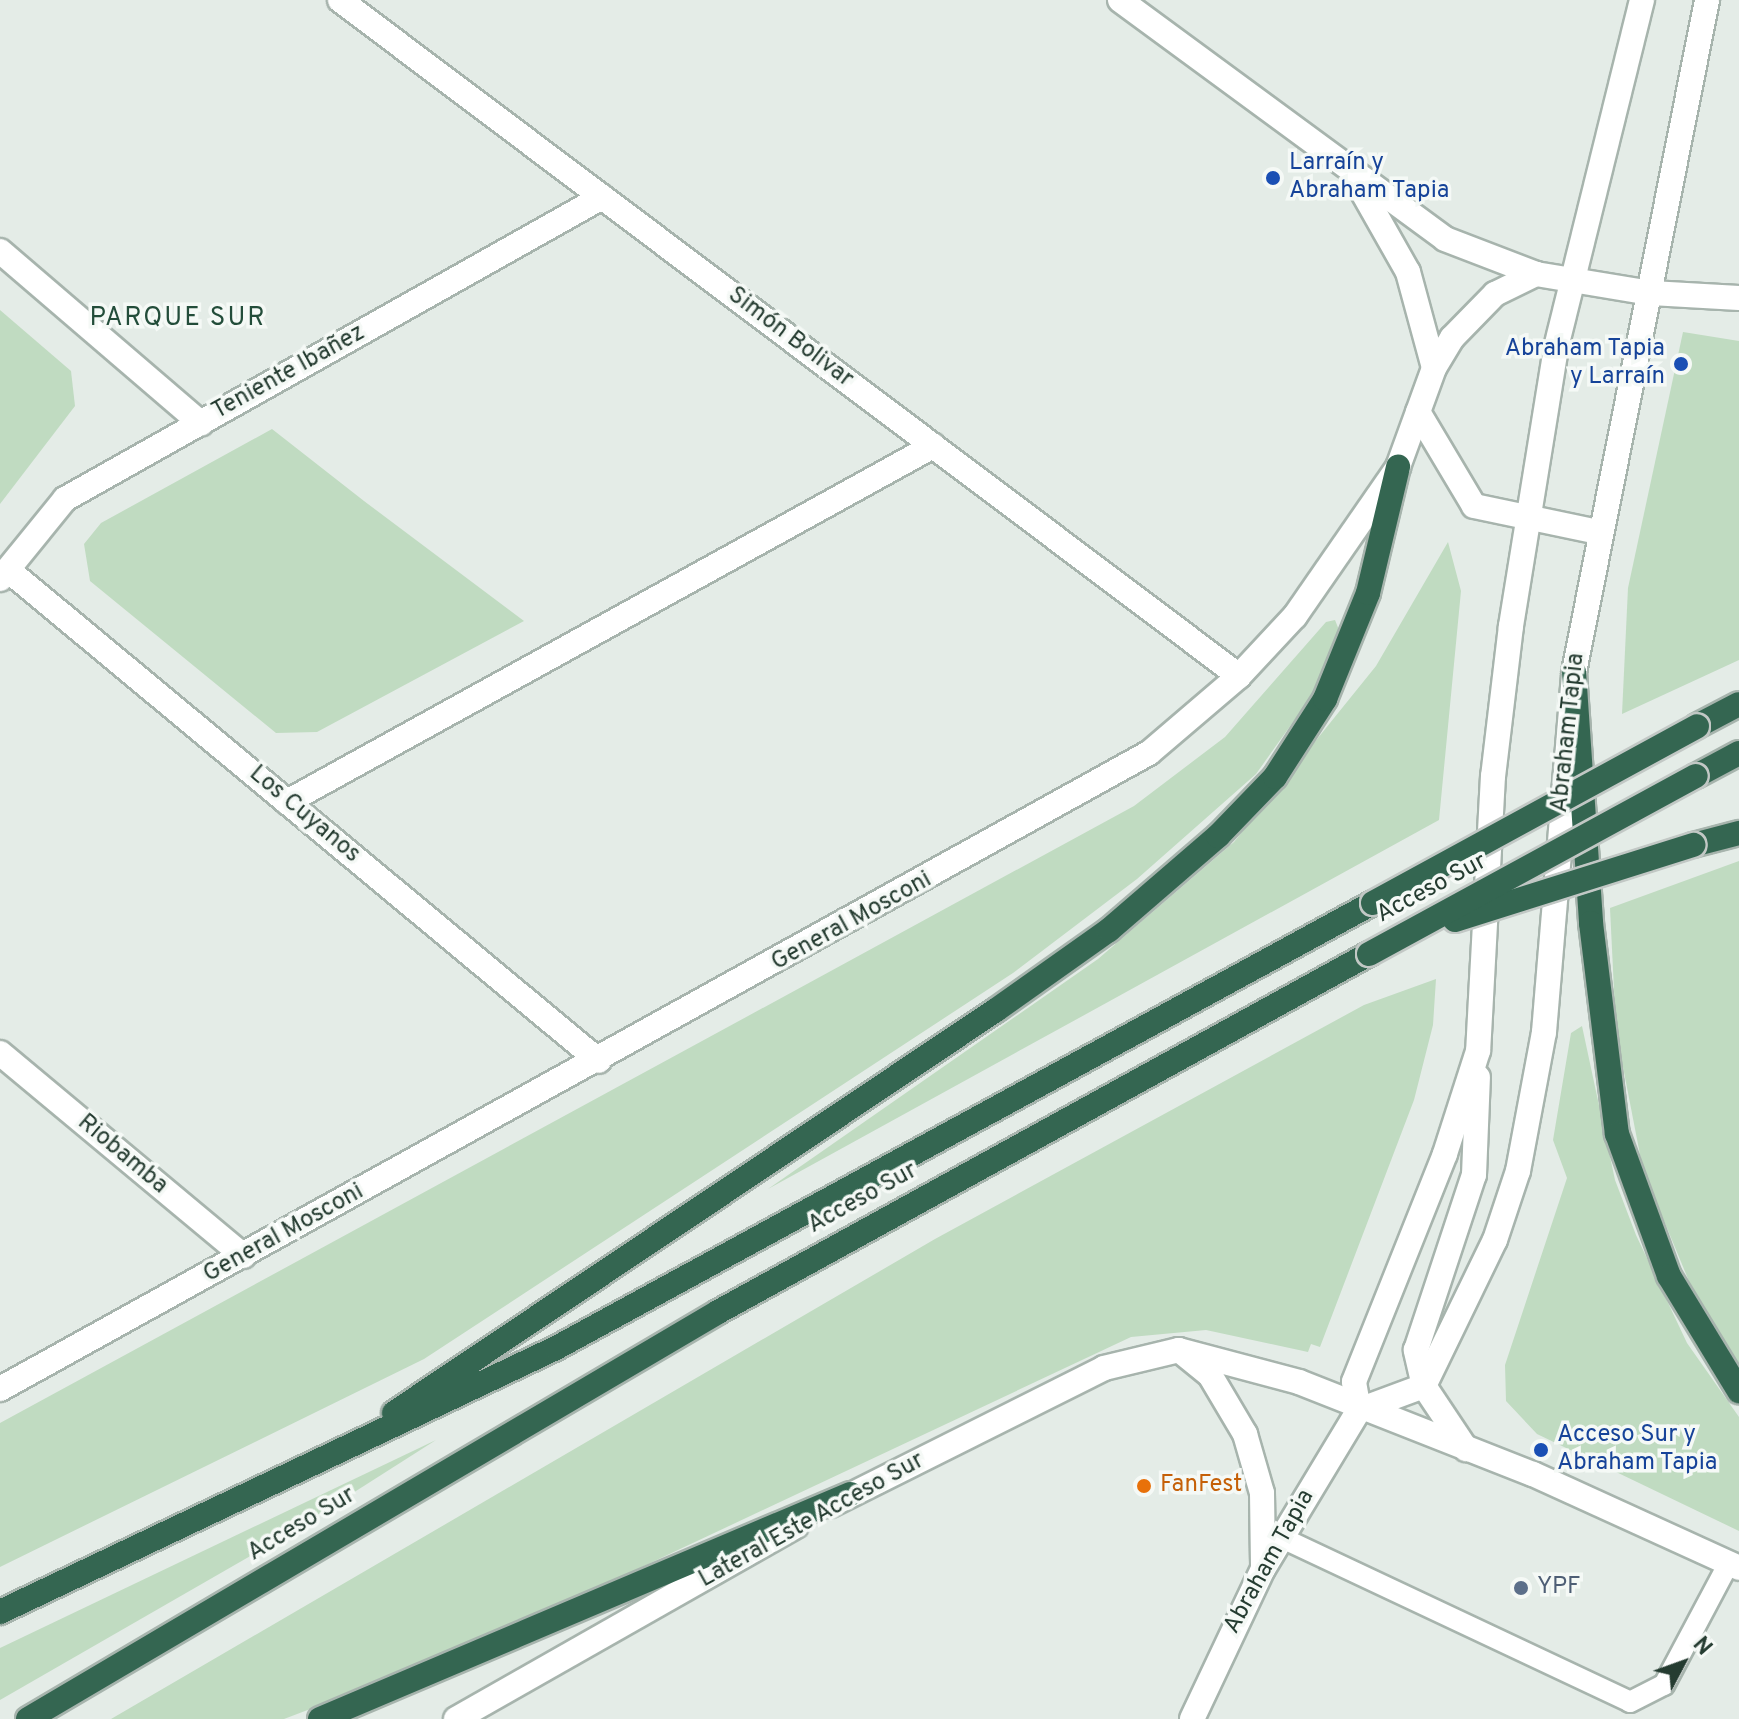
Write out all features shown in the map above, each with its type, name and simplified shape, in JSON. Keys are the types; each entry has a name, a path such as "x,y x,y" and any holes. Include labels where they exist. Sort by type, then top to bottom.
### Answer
{"highway":[{"path":"311,1467 1009,1002 1109,930 1218,836 1275,777 1325,699 1368,593 1398,467"},
{"path":"1574,672 1591,923 1617,1134 1669,1276 1739,1391"},
{"name":"Acceso Sur","path":"0,1612 311,1467 664,1292 1739,704"},
{"name":"Acceso Sur","path":"28,1719 718,1312 1739,753"},
{"path":"1407,935 1739,833"},
{"path":"320,1719 850,1494"}],"street":[{"name":"Simón Bolivar","path":"340,0 1239,676"},
{"path":"1120,0 1351,174 1445,239 1536,274 1651,293 1739,298"},
{"path":"1468,1451 1424,1386 1416,1350 1422,1319 1474,1175 1496,732 1573,281 1642,0"},
{"name":"Abraham Tapia","path":"1424,1386 1495,1240 1518,1171 1544,1032 1574,672 1598,532 1651,293 1707,0"},
{"path":"1351,174 1408,272 1434,368"},
{"name":"Teniente Ibañez","path":"4,574 65,499 602,197"},
{"path":"0,251 201,423"},
{"name":"General Mosconi","path":"0,1389 1103,782 1239,676 1303,606 1398,467 1434,368 1474,313 1536,274"},
{"path":"1418,412 1474,506 1530,522 1598,532"},
{"path":"287,802 933,446"},
{"name":"Los Cuyanos","path":"4,574 287,802 599,1061"},
{"path":"1424,1386 1359,1410 1354,1382 1445,1154 1478,1051"},
{"name":"Riobamba","path":"0,1053 244,1256"},
{"path":"1179,1350 1210,1375 1245,1434 1262,1493 1263,1569"},
{"name":"Lateral Este Acceso Sur","path":"456,1719 850,1494 1122,1360 1179,1350 1266,1370 1359,1410 1468,1451 1734,1566"},
{"name":"Abraham Tapia","path":"1192,1719 1280,1537 1359,1410"}],"lane":[{"path":"1280,1537 1630,1702 1664,1685 1734,1566"}],"green space":[{"path":"0,310 71,371 75,406 0,504"},
{"path":"1683,332 1739,341 1739,660 1622,714 1628,588"},
{"path":"272,429 524,621 317,732 276,733 90,581 84,544 101,523"},
{"path":"1448,542 1461,591 1439,820 768,1189 1098,959 1234,842 1376,666"},
{"path":"1335,620 1339,630 1313,694 1256,774 1137,879 1013,973 424,1359 0,1567 0,1423 1134,806 1225,737 1326,622"},
{"path":"1739,861 1739,1365 1698,1303 1643,1170 1616,1031 1610,908"},
{"path":"1436,979 1433,1025 1414,1100 1320,1347 1311,1344 1308,1352 1206,1330 1131,1337 527,1621 284,1719 111,1719 935,1239 1364,1005"},
{"path":"1582,1026 1615,1180 1636,1235 1687,1343 1739,1417 1739,1531 1537,1434 1506,1401 1505,1365 1567,1178 1553,1140 1571,1033"},
{"path":"436,1440 287,1535 0,1700 0,1648"}],"place":[{"name":"Larraín y Abraham Tapia","path":"1273,178"},
{"name":"Abraham Tapia y Larraín","path":"1681,364"},
{"name":"Acceso Sur y Abraham Tapia","path":"1541,1450"},
{"name":"FanFest","path":"1144,1486"},
{"name":"YPF","path":"1521,1588"}],"district":[{"name":"PARQUE SUR","path":"178,319"}]}
